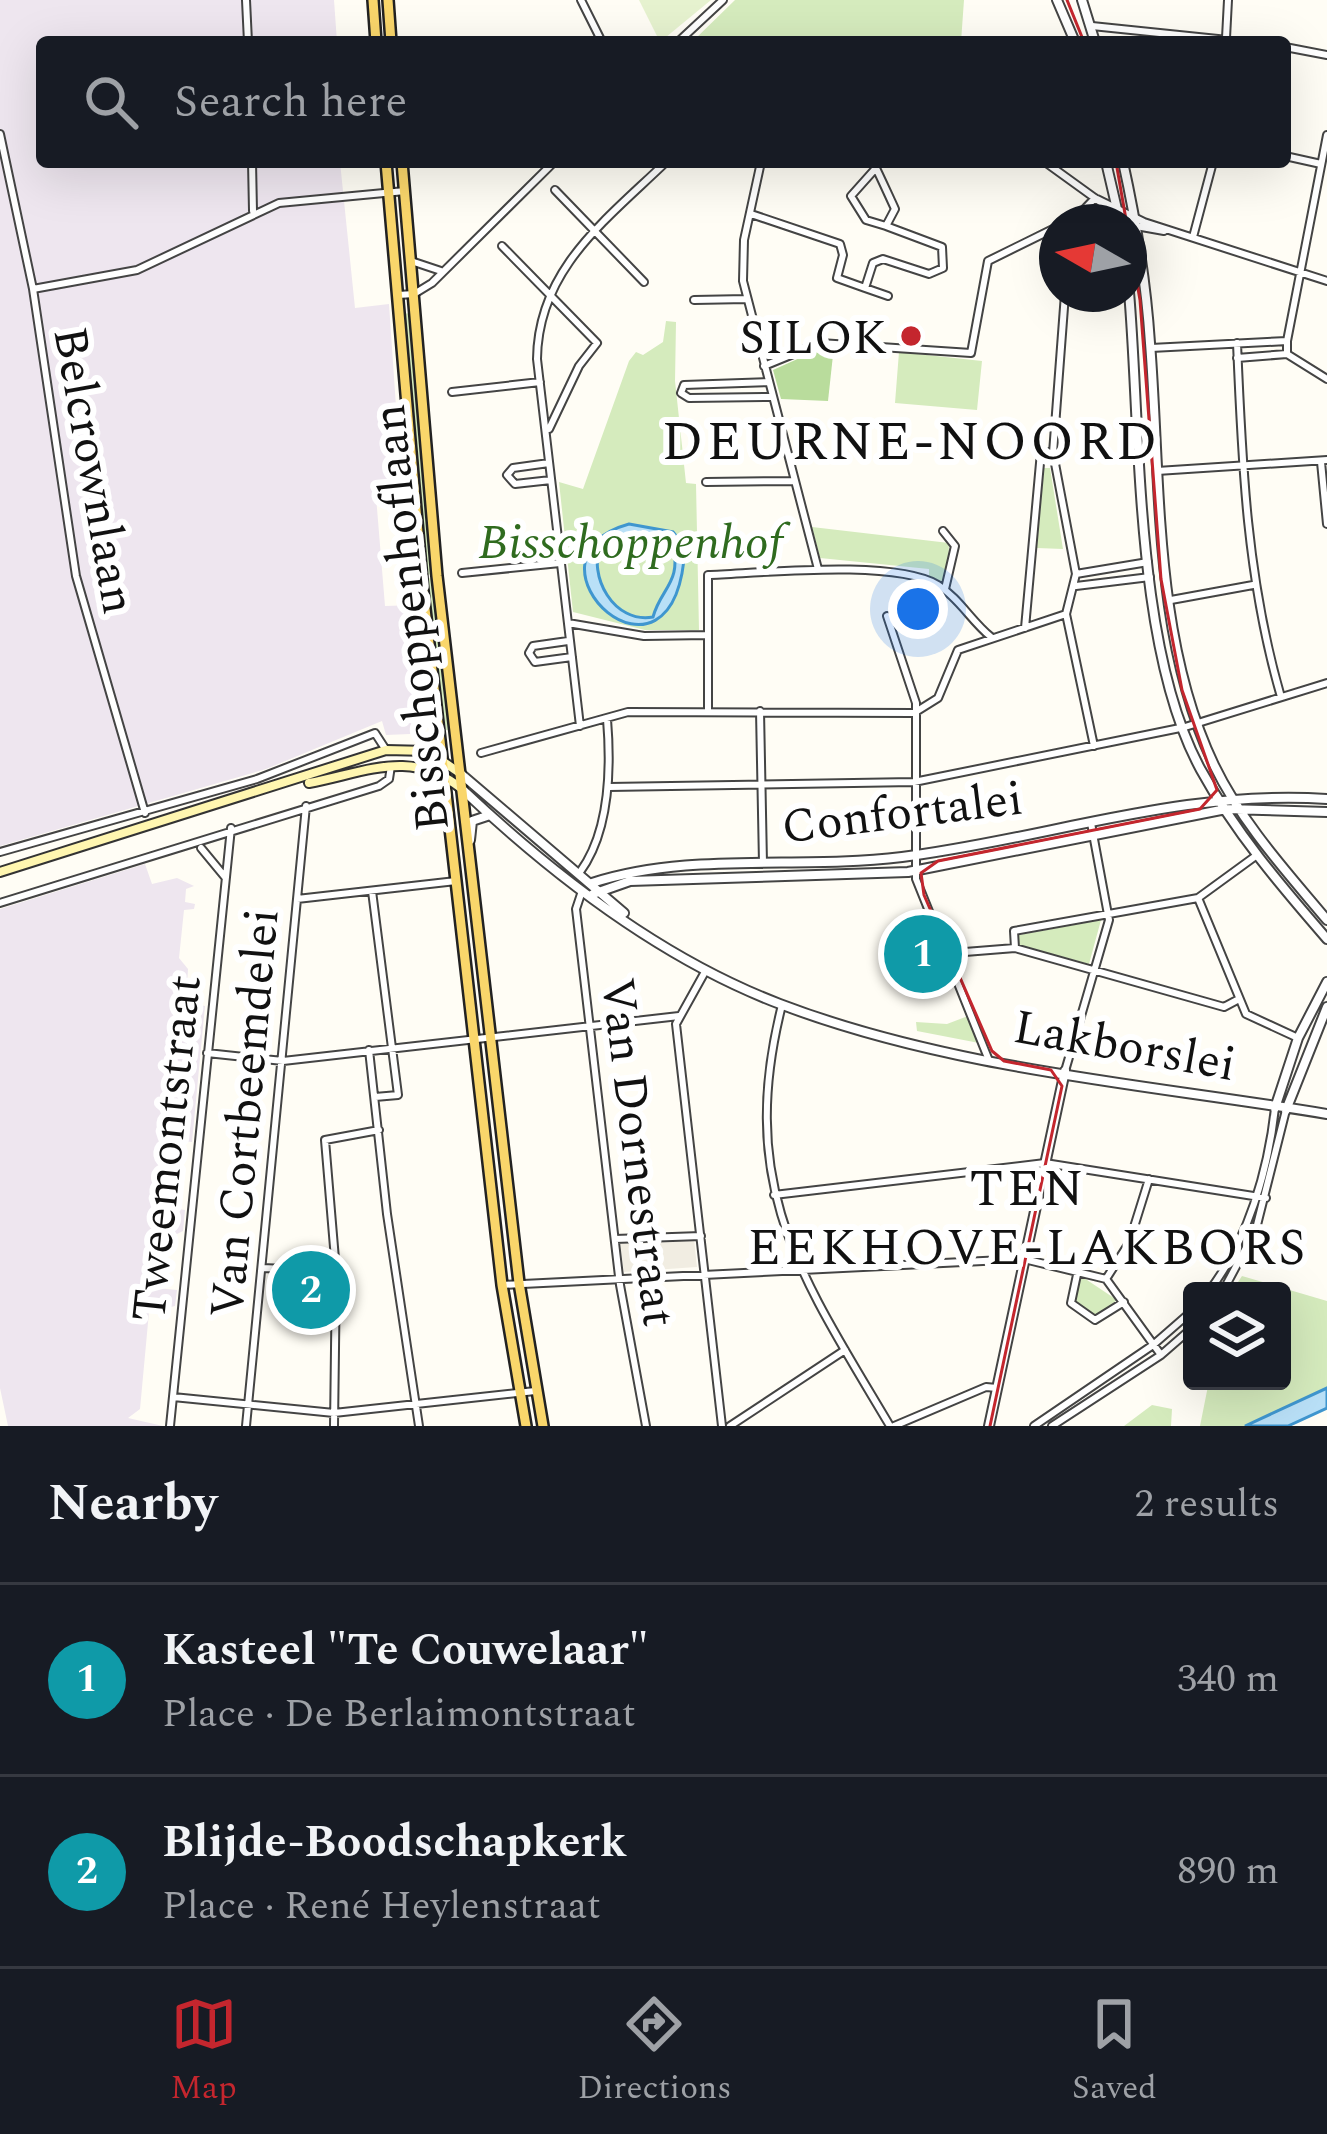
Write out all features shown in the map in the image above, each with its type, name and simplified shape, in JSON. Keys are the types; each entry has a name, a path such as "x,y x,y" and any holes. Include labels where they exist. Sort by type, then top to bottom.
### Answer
{"main road":[{"path":"373,0 376,36"},
{"path":"388,0 391,36"},
{"name":"Bisschoppenhoflaan","path":"387,168 442,759 502,1285 526,1426"},
{"name":"Bisschoppenhoflaan","path":"403,168 437,576 519,1283 543,1426"},
{"path":"0,872 278,788 386,750 428,751 442,759"},
{"name":"Lakborslei","path":"442,759 460,774"},
{"path":"278,788 391,766 424,766 462,789"}],"street":[{"path":"246,0 248,36"},
{"path":"581,0 599,36"},
{"path":"684,36 723,0"},
{"path":"1058,0 1073,36"},
{"path":"1082,0 1094,36"},
{"path":"1226,36 1228,0"},
{"path":"1092,26 1188,36"},
{"path":"1291,48 1324,53"},
{"name":"Belcrownlaan","path":"0,134 33,289 76,576 145,813"},
{"path":"1287,354 1327,135"},
{"path":"1291,157 1322,164"},
{"path":"251,168 253,211"},
{"path":"398,296 414,294 445,271 548,168"},
{"path":"580,726 537,343 548,293 568,259 660,168"},
{"path":"759,168 742,265 818,569"},
{"path":"865,288 873,263 883,259 928,274 946,262 942,248 866,220 851,196 873,168"},
{"path":"876,168 895,209 886,226"},
{"path":"1054,168 1105,204"},
{"path":"1108,168 1121,204"},
{"path":"1123,168 1125,204"},
{"path":"1192,237 1211,168"},
{"path":"33,289 137,270 253,211 279,203 405,190"},
{"path":"555,190 644,282"},
{"path":"1089,204 1096,198"},
{"path":"749,213 840,244 843,255 837,278 888,296"},
{"path":"1147,224 1301,269 1327,281"},
{"path":"764,366 820,343 971,353 988,261 1039,236"},
{"path":"502,246 597,344 579,366 549,429"},
{"path":"411,261 424,270 445,271"},
{"path":"694,300 747,298"},
{"path":"1064,312 1053,453 1076,574 1066,614 1094,746"},
{"path":"1130,312 1148,562 1185,727 1201,771 1226,809 1257,855 1327,939"},
{"path":"1144,312 1171,600 1198,722 1262,844 1327,920"},
{"path":"1151,348 1287,341"},
{"path":"1237,343 1253,585 1281,697"},
{"path":"1238,358 1287,354 1327,379"},
{"path":"452,392 539,382"},
{"path":"768,382 684,385 681,393 688,398 772,397"},
{"path":"1025,630 1041,452 1053,453"},
{"path":"1157,471 1324,460 1327,524"},
{"path":"549,463 513,468 507,475 515,484 551,480"},
{"path":"706,482 794,481"},
{"path":"803,518 817,518"},
{"path":"943,531 955,546 944,589"},
{"path":"1076,574 1148,562"},
{"path":"462,573 560,563"},
{"path":"708,711 708,575 818,569 916,578 944,589 991,637"},
{"path":"1076,586 1150,577"},
{"path":"1171,600 1253,585"},
{"path":"481,752 628,712 914,713 938,698 958,650 1066,614"},
{"path":"887,616 916,704 916,871 988,1058"},
{"path":"567,622 635,635 707,634"},
{"path":"569,641 533,646 529,653 535,662 572,657"},
{"path":"609,787 914,782 1185,727 1327,683"},
{"path":"760,711 763,863"},
{"path":"580,872 609,787 607,718"},
{"path":"0,852 271,774 375,733 386,750"},
{"path":"0,903 385,784 391,766"},
{"name":"Lakborslei","path":"460,774 632,922 705,972 781,1007 889,1038 988,1058 1327,1114"},
{"name":"Lakborslei","path":"462,789 494,816 516,826 580,872 592,889"},
{"name":"Confortalei","path":"592,889 629,877 763,863 914,855 1219,797 1327,799"},
{"name":"Van Cortbeemdelei","path":"246,1426 306,806"},
{"name":"Confortalei","path":"629,877 916,871 1226,809 1327,812"},
{"path":"468,847 472,821 481,815 494,816"},
{"path":"989,1426 1065,1071 1109,914 1091,823"},
{"name":"Tweemontstraat","path":"170,1426 231,828"},
{"path":"201,848 225,877"},
{"path":"1015,948 1014,932 1198,898 1257,855"},
{"path":"297,899 456,880"},
{"name":"Van Dornestraat","path":"592,889 576,909 619,1278 646,1426"},
{"path":"372,891 398,1094 375,1097"},
{"path":"1198,898 1246,1014 1298,1039"},
{"path":"965,952 1015,948 1224,1007 1240,999"},
{"path":"705,972 679,1016 726,1426 845,1350"},
{"path":"1230,1282 1266,1198 1280,1138 1282,1083 1327,982"},
{"path":"781,1007 766,1102 774,1195 798,1269 892,1426 986,1387 997,1388"},
{"path":"1215,1282 1229,1262 1255,1196 1281,1106 1327,1007"},
{"path":"208,1053 283,1061 679,1016"},
{"path":"369,1050 419,1426"},
{"path":"1282,1083 1293,1085"},
{"path":"334,1426 336,1271 325,1140 379,1130"},
{"path":"1270,1136 1280,1138"},
{"path":"774,1195 1046,1163 1266,1198"},
{"path":"1106,1279 1129,1244 1149,1179"},
{"path":"614,1239 701,1236"},
{"path":"502,1285 1025,1259 1106,1279 1162,1355"},
{"path":"1229,1262 1239,1269"},
{"path":"262,1268 336,1271"},
{"path":"1078,1269 1071,1304 1095,1320 1124,1302"},
{"path":"1035,1426 1154,1345 1183,1319"},
{"path":"1052,1426 1162,1355 1183,1336"},
{"path":"172,1397 334,1413 535,1391"}],"shaded area":[{"path":"0,0 334,0 337,36 36,36 36,168 341,168 355,308 389,304 401,480 375,484 385,606 417,605 424,704 410,734 386,735 382,721 266,769 0,846"},
{"path":"145,864 152,884 177,878 194,886 186,889 185,902 195,904 194,909 184,910 179,958 188,969 186,1003 205,1006 192,1142 161,1139 154,1205 185,1210 183,1231 151,1247 146,1287 177,1290 175,1306 149,1312 140,1409 128,1418 163,1426 8,1426 0,1388 0,909"},
{"path":"694,1239 697,1267 624,1272 620,1244"}],"green space":[{"path":"639,0 711,0 667,36 657,36"},
{"path":"735,0 964,0 961,36 698,36"},
{"path":"411,313 433,574 424,575 402,314"},
{"name":"Bisschoppenhof","path":"666,321 676,322 675,381 686,483 696,484 699,630 645,630 573,612 559,482 583,489 629,361 636,352 643,355 663,342"},
{"path":"813,352 833,355 828,401 781,399 773,370"},
{"path":"899,352 982,361 977,410 895,403"},
{"path":"1044,468 1050,468 1063,549 1037,548"},
{"path":"812,527 949,543 948,576 941,581 929,576 929,569 820,558"},
{"path":"433,578 452,730 446,730 425,579"},
{"path":"1101,920 1089,964 1019,945 1019,935"},
{"path":"968,1016 979,1043 917,1031 916,1022 947,1024"},
{"path":"1081,1276 1117,1300 1095,1317 1075,1301"},
{"path":"1291,1290 1327,1301 1327,1388 1245,1426 1200,1426 1207,1390 1291,1390"},
{"path":"1152,1405 1172,1409 1171,1426 1124,1426"}],"water":[{"path":"629,524 673,532 685,547 675,597 655,620 631,624 608,612 590,591 585,566 596,542","holes":["641,532 672,542 673,576 653,617 626,613 601,583 601,543"]},
{"path":"1327,1388 1327,1408 1288,1426 1245,1426"}],"tram line":[{"path":"1067,0 1082,36"},
{"path":"990,1426 1062,1086 1051,1070 1004,1061 992,1051 924,895 921,873 938,861 1200,809 1217,790 1182,690 1161,579 1140,300 1117,168"}],"place":[{"name":"SILOK","path":"911,336"},
{"name":"Kasteel \"Te Couwelaar\"","path":"923,954"},
{"name":"Blijde-Boodschapkerk","path":"311,1290"}],"district":[{"name":"DEURNE-NOORD","path":"911,440"},
{"name":"TEN EEKHOVE-LAKBORS","path":"1028,1216"}]}
